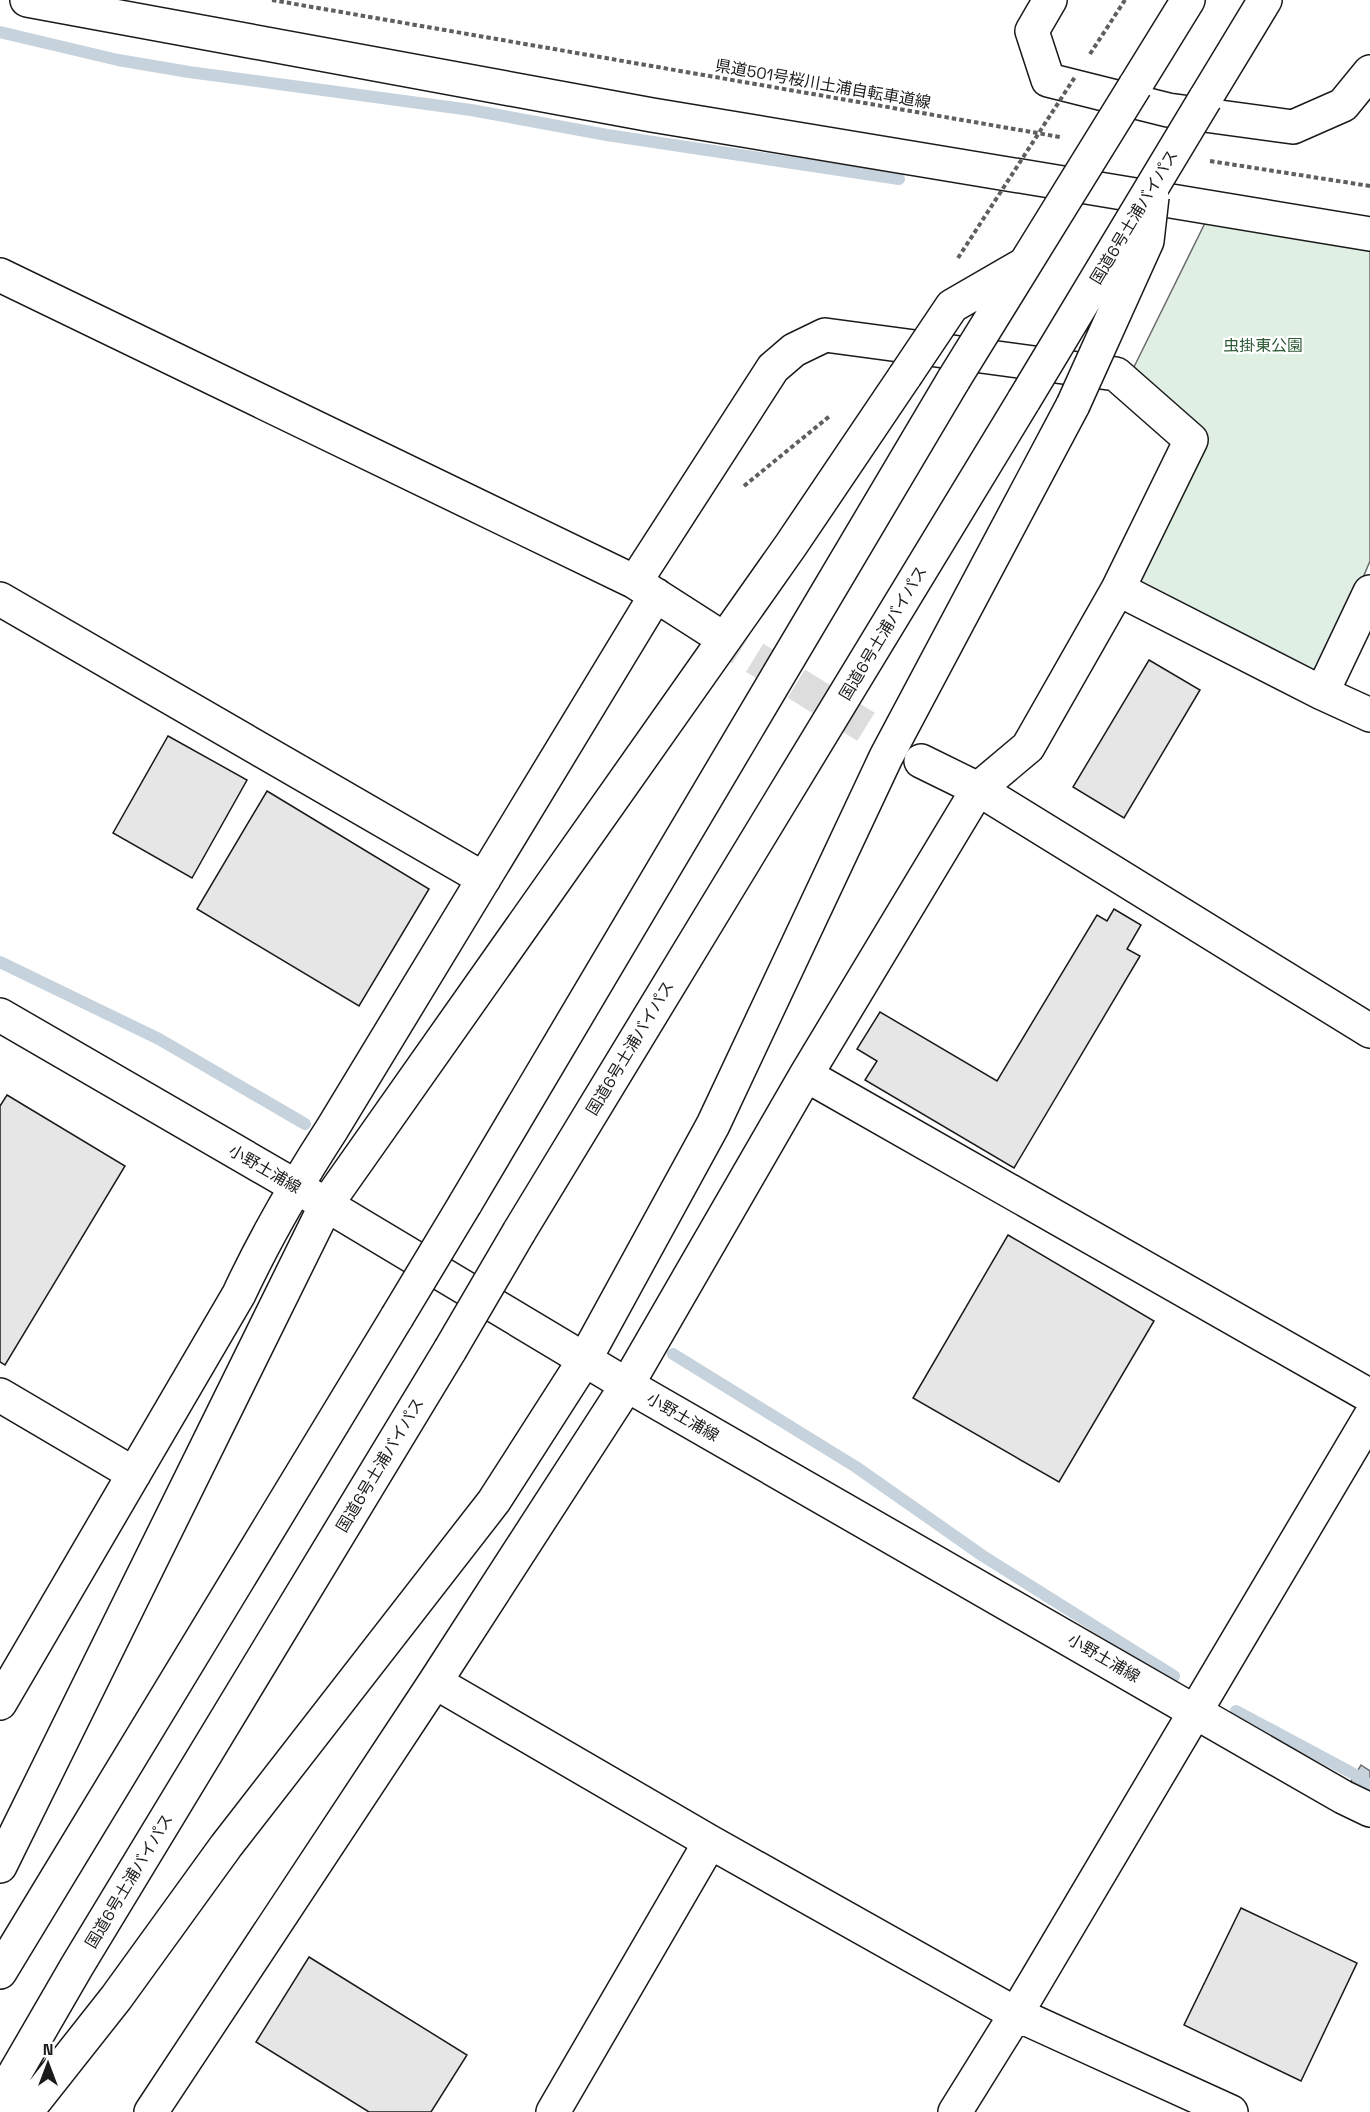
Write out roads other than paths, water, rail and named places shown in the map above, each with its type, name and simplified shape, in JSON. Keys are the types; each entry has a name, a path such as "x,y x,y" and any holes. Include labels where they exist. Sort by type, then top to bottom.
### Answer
{"main road":[{"path":"27,0 652,115 1370,234"},
{"path":"1050,0 1032,31 1048,80 1168,110 1293,127 1343,105 1370,72"},
{"path":"0,1972 398,1317 954,379 1188,0"},
{"name":"国道6号土浦バイパス","path":"0,2099 83,1956 519,1232 1265,0"},
{"path":"26,2112 116,1998 226,1846 494,1501 585,1359 713,1125 886,757 1073,405 1147,241 1153,186"},
{"path":"0,1866 326,1205 784,554 952,306 1026,264"},
{"path":"0,275 645,588 713,632"},
{"path":"0,1703 239,1294 262,1244 295,1186 484,879 645,588 773,368 794,350 825,334 1116,374 1191,440 1118,589 1028,747 978,789 806,1075 627,1385 435,1682 151,2112"},
{"path":"1118,589 1370,715"},
{"path":"1322,693 1370,592"},
{"path":"0,599 484,879"},
{"path":"921,761 978,789 1370,1031"},
{"name":"小野土浦線","path":"0,1015 295,1186 627,1385 1343,1797 1370,1810"},
{"path":"806,1075 1370,1396"},
{"path":"0,1395 134,1474"},
{"path":"956,2112 1370,1417"},
{"path":"435,1682 710,1842 1016,2014 1232,2112"},
{"path":"553,2112 710,1842"}],"waterway":[{"path":"0,32 118,60 189,72 471,110 607,135 899,179"},
{"path":"0,962 159,1039 305,1124"},
{"path":"673,1354 856,1467 983,1556 1174,1676"},
{"path":"1236,1711 1354,1774 1370,1785"}],"tunnel":[{"path":"713,632 918,759"}],"park label":[{"name":"虫掛東公園","path":"1263,345"}]}
